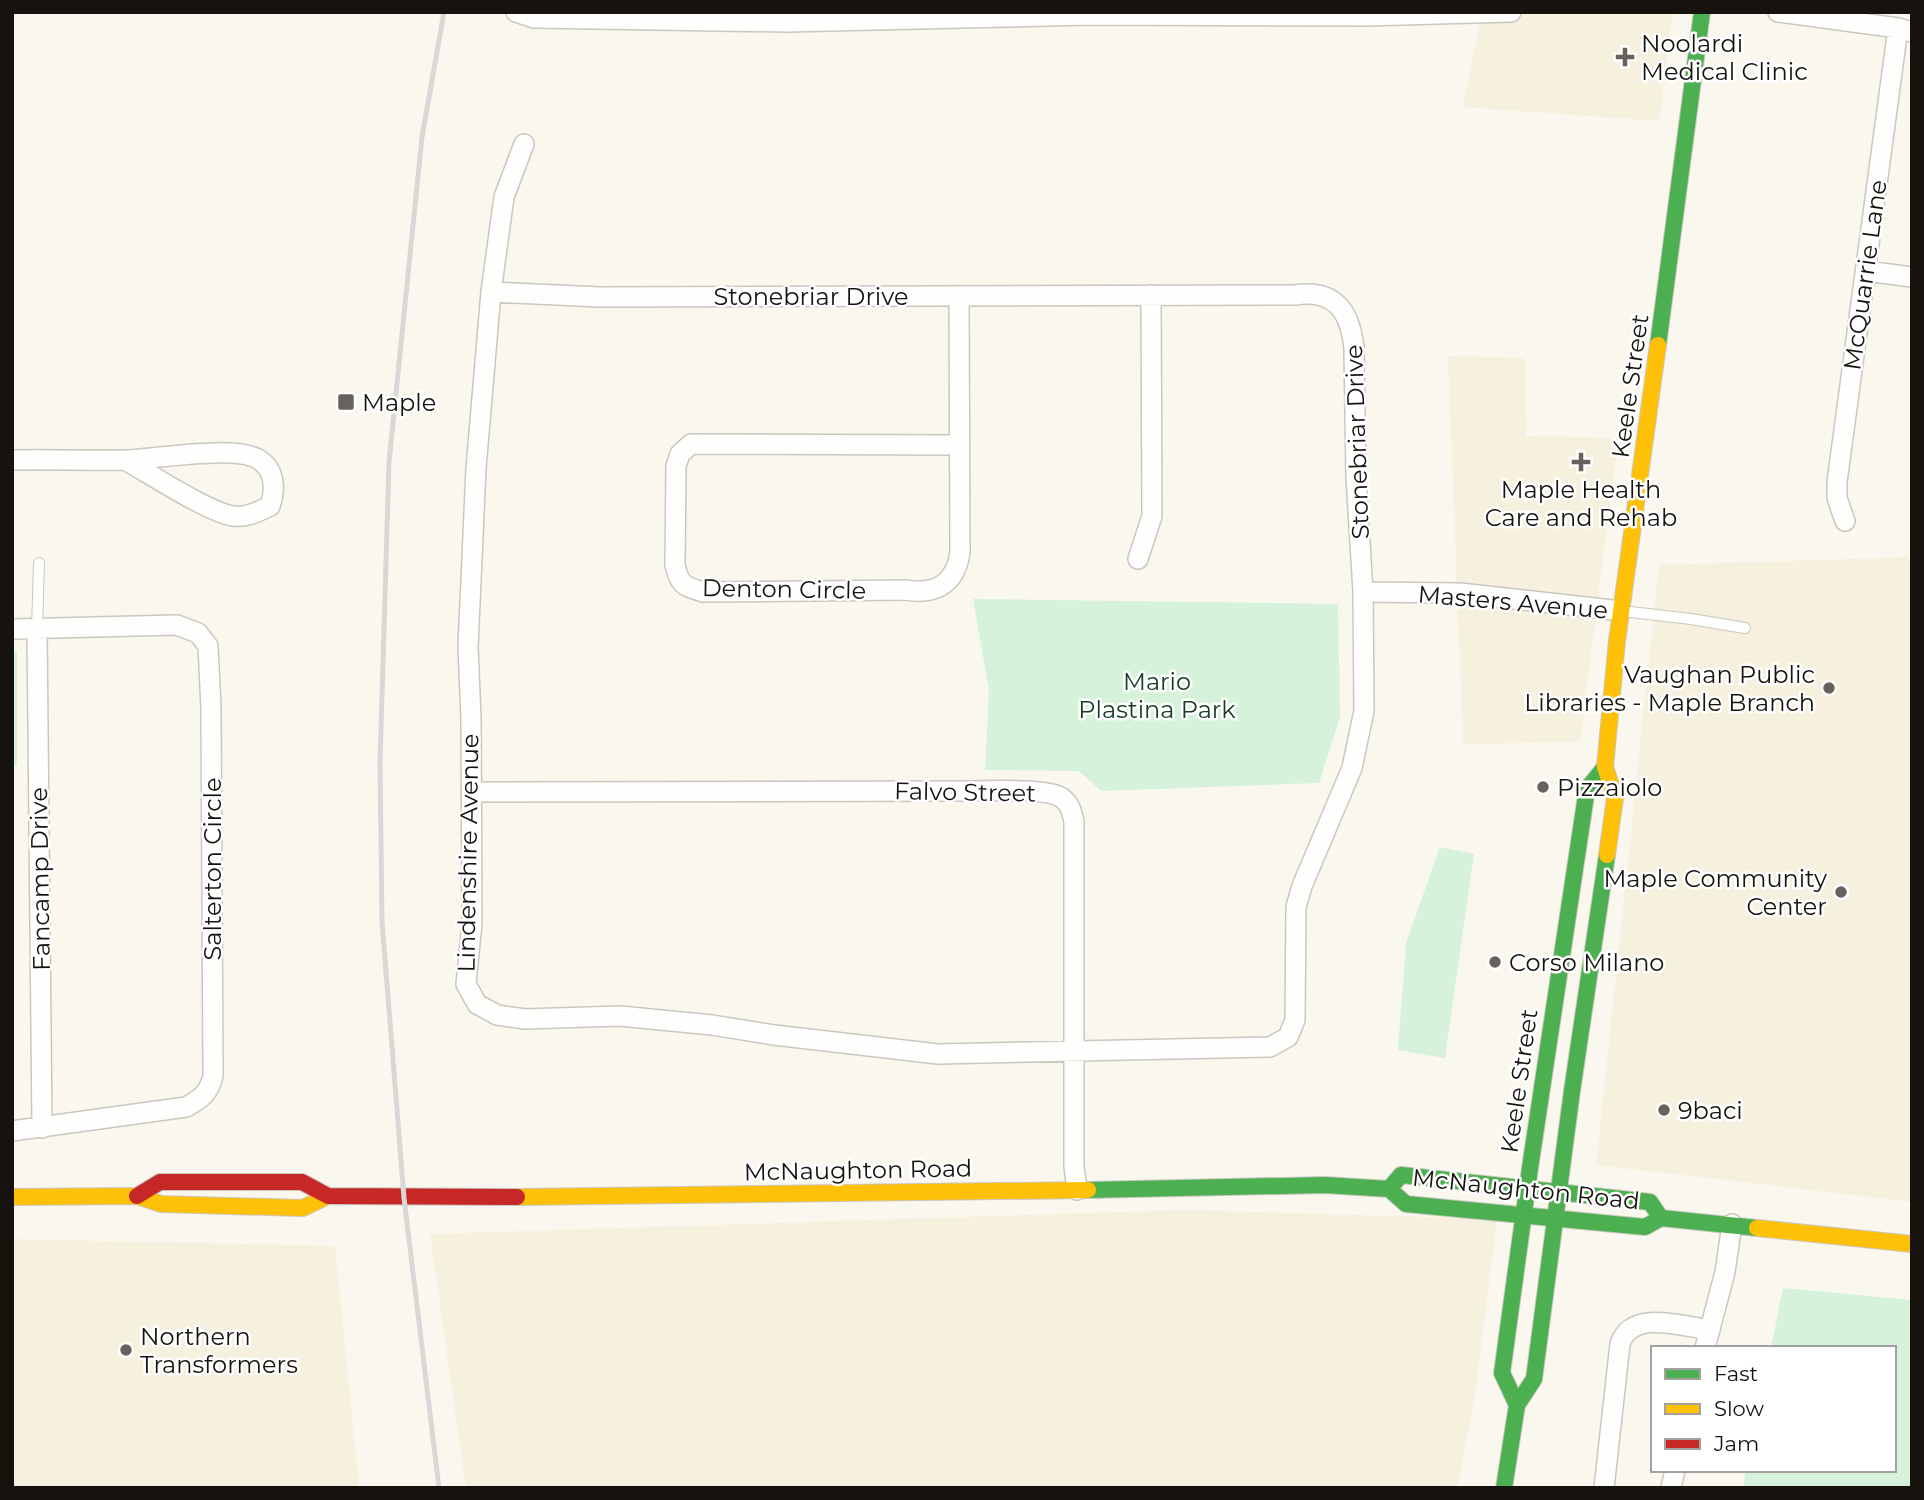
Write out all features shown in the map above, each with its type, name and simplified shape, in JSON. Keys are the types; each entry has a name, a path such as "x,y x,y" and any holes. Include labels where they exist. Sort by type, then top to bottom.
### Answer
{"street":[{"path":"517,13 534,18 786,22 1089,14 1365,16 1511,12"},
{"name":"Keele Street","path":"1504,1488 1517,1405 1534,1379 1615,799 1605,767 1621,611 1702,12"},
{"path":"1788,13 1905,30"},
{"name":"McQuarrie Lane","path":"1845,521 1837,498 1837,482 1866,271 1905,30"},
{"name":"Lindenshire Avenue","path":"524,144 504,197 491,292 476,468 468,647 472,923 466,984 477,1004 497,1015 525,1019 620,1016 938,1054 1075,1051"},
{"path":"1866,271 1912,277"},
{"name":"Stonebriar Drive","path":"491,292 600,297 1311,293 1328,298 1345,311 1352,329 1354,348 1356,477 1363,592 1364,711 1352,768 1302,886 1296,907 1295,1020 1288,1037 1270,1047 1075,1051"},
{"path":"1138,559 1152,516 1151,295"},
{"name":"Denton Circle","path":"958,445 691,444 680,454 676,466 675,565 678,579 684,586 703,592 920,592 940,588 957,568 960,553 959,296"},
{"path":"12,460 125,460 238,454 258,459 271,472 275,492 270,506 253,514 236,516 195,499 125,460"},
{"name":"Masters Avenue","path":"1363,592 1460,593 1621,611"},
{"name":"Salterton Circle","path":"12,629 177,625 198,633 208,646 211,708 213,1076 209,1090 198,1101 186,1107 12,1131"},
{"name":"Fancamp Drive","path":"37,629 42,1128"},
{"name":"Keele Street","path":"1517,1405 1502,1373 1527,1188 1587,789 1605,767"},
{"name":"Falvo Street","path":"471,792 969,791 1039,792 1061,796 1071,808 1074,822 1074,1166 1077,1190"},
{"name":"McNaughton Road","path":"1389,1189 1401,1175 1559,1191 1650,1202 1661,1218"},
{"name":"McNaughton Road","path":"137,1196 160,1182 302,1182 328,1195 404,1198 1325,1185 1389,1189 1406,1204 1645,1227 1661,1218 1912,1244"},
{"name":"McNaughton Road","path":"12,1197 137,1196 161,1203 303,1208 328,1195"},
{"path":"1604,1488 1623,1335 1641,1322 1707,1339 1725,1272 1732,1224"}],"lane":[{"path":"37,629 39,563"},
{"path":"1621,611 1745,628"}],"shaded area":[{"path":"1511,12 1673,12 1659,121 1463,107 1480,23 1510,22"},
{"path":"1448,356 1525,358 1526,436 1618,438 1580,742 1463,744"},
{"path":"1912,557 1912,1202 1596,1165 1659,565"},
{"path":"1185,1210 1497,1219 1474,1401 1457,1488 466,1488 430,1234"},
{"path":"12,1239 335,1246 359,1488 12,1488"}],"green space":[{"name":"Mario Plastina Park","path":"973,599 1338,604 1340,717 1319,783 1101,791 1079,771 985,770 989,691"},
{"path":"12,651 17,651 17,766 12,766"},
{"path":"1440,847 1474,854 1445,1058 1398,1050 1406,943"},
{"path":"1783,1288 1912,1300 1912,1488 1743,1488 1746,1472 1896,1472 1896,1346 1771,1346"}],"railway":[{"path":"439,1488 404,1198 382,921 380,763 389,462 422,137 444,12"}],"traffic: fast":[{"path":"1658,345 1702,12"},
{"path":"1517,1405 1502,1373 1530,1168 1587,789 1605,767"},
{"path":"1504,1488 1517,1405 1534,1379 1572,1091 1607,855"},
{"path":"1389,1189 1401,1175 1650,1202 1661,1218"},
{"path":"1088,1190 1325,1185 1389,1189 1406,1204 1645,1227 1661,1218 1757,1228"}],"traffic: slow":[{"path":"1607,855 1615,798 1605,767 1617,641 1658,345"},
{"path":"517,1197 1088,1190"},
{"path":"12,1197 137,1196 161,1204 303,1208 328,1196"},
{"path":"1757,1228 1912,1244"}],"traffic: jam":[{"path":"137,1196 160,1182 302,1182 328,1196 517,1197"}],"place":[{"name":"Noolardi Medical Clinic","path":"1625,57"},
{"name":"Maple","path":"346,402"},
{"name":"Maple Health Care and Rehab","path":"1581,462"},
{"name":"Vaughan Public Libraries - Maple Branch","path":"1829,688"},
{"name":"Pizzaiolo","path":"1543,787"},
{"name":"Maple Community Center","path":"1841,892"},
{"name":"Corso Milano","path":"1495,962"},
{"name":"9baci","path":"1664,1110"},
{"name":"Northern Transformers","path":"126,1350"}]}
